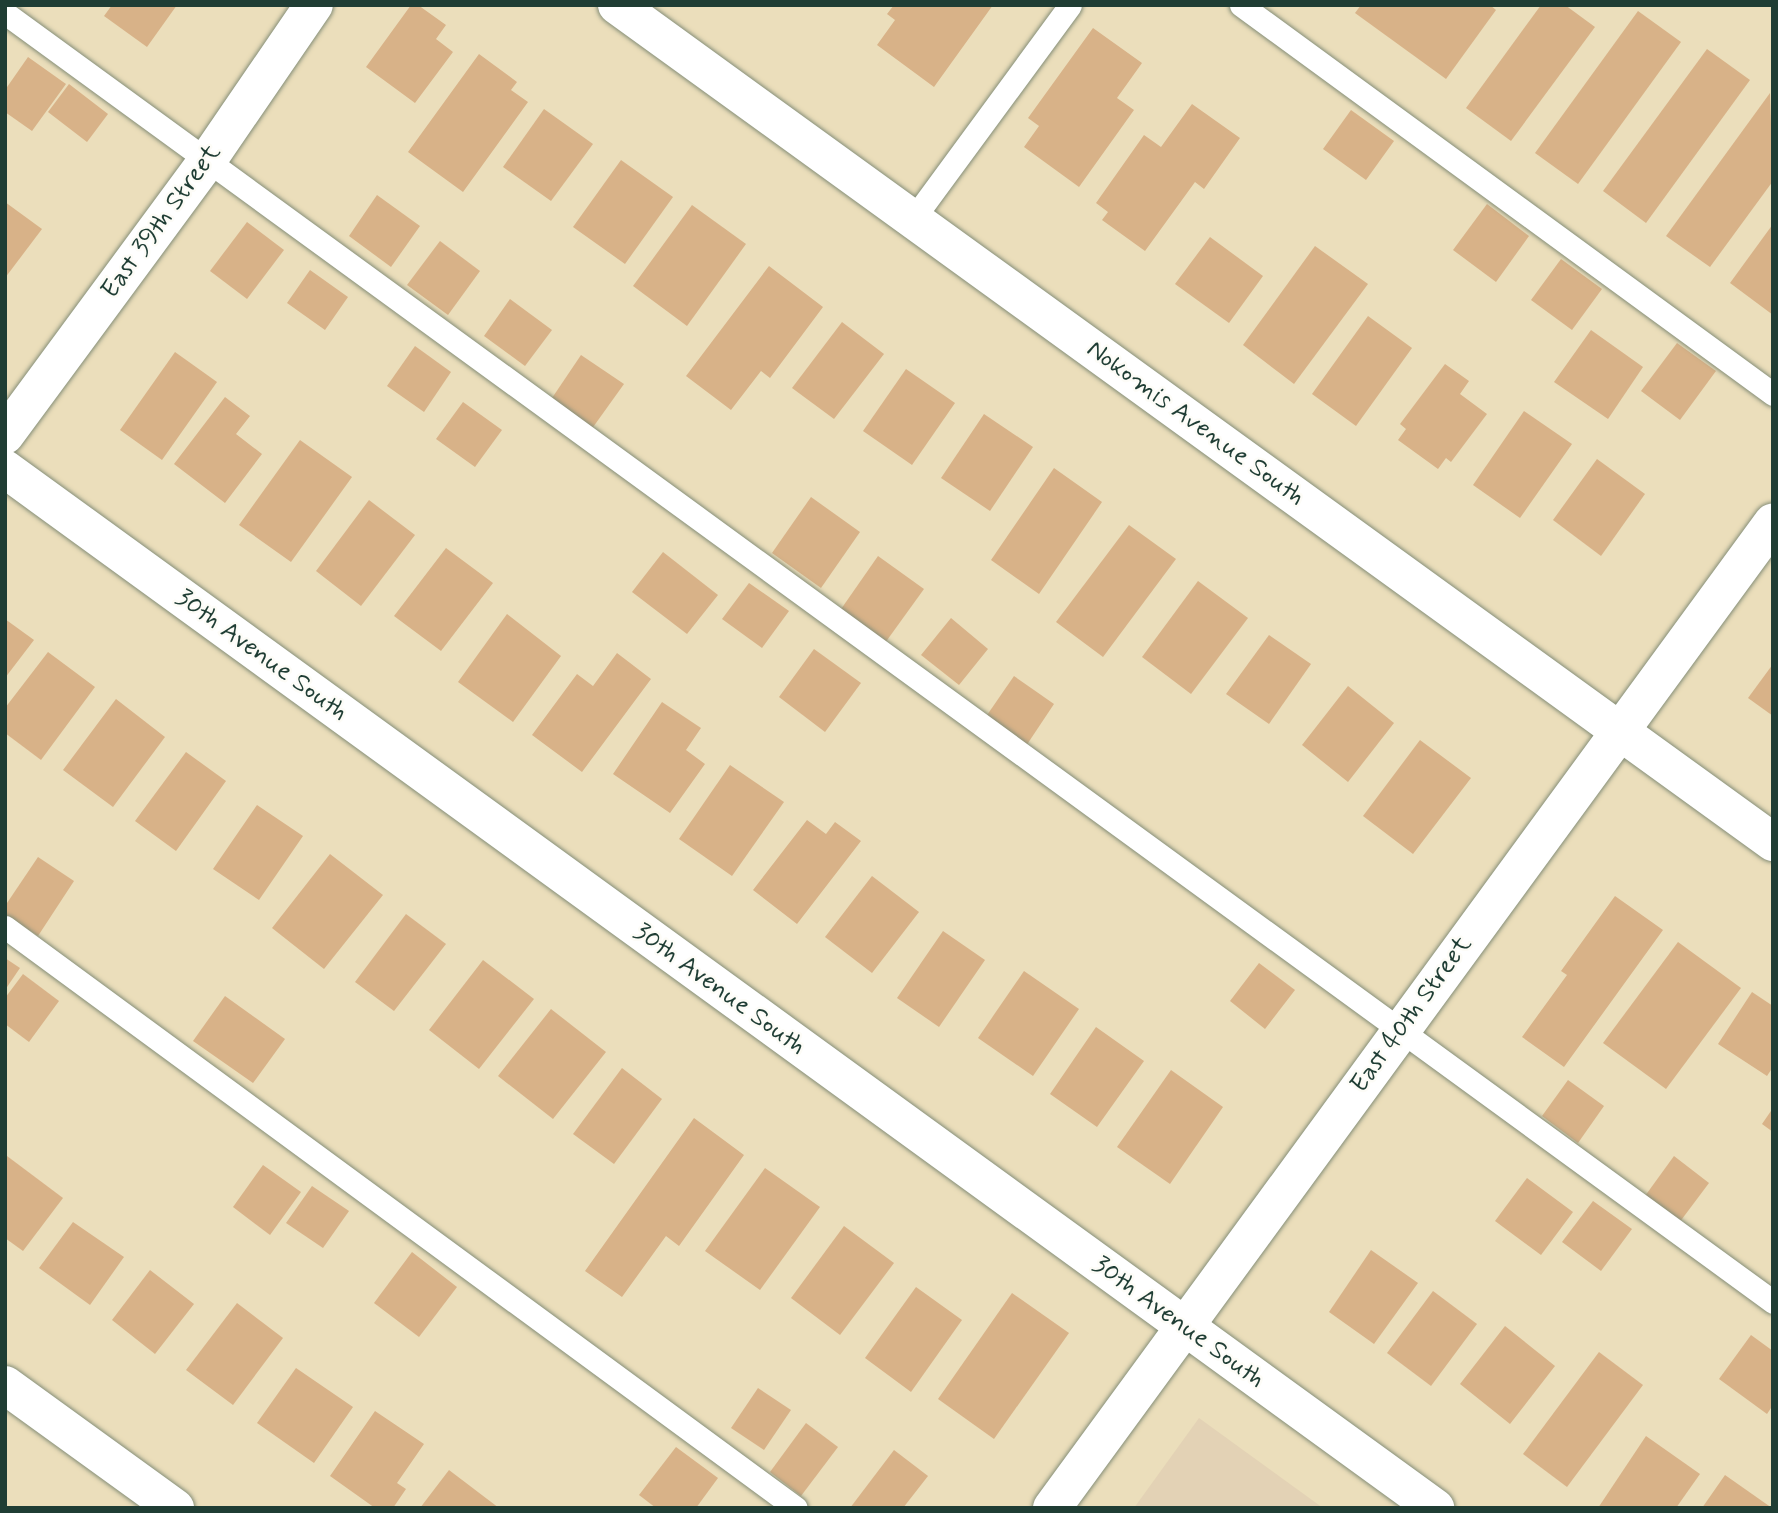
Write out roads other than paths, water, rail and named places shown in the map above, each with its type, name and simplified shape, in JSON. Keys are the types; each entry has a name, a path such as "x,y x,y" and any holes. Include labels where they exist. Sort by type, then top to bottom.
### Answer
{"street":[{"name":"East 39th Street","path":"5,435 207,161 314,5"},
{"name":"Nokomis Avenue South","path":"617,5 1773,842"},
{"name":"30th Avenue South","path":"5,469 1183,1329 1435,1508"},
{"name":"East 40th Street","path":"1052,1508 1773,522"},
{"path":"5,1385 175,1508"}],"lane":[{"path":"913,219 1070,5"},
{"path":"1241,5 1773,394"},
{"path":"5,13 1399,1033 1773,1303"},
{"path":"5,927 796,1508"}]}
